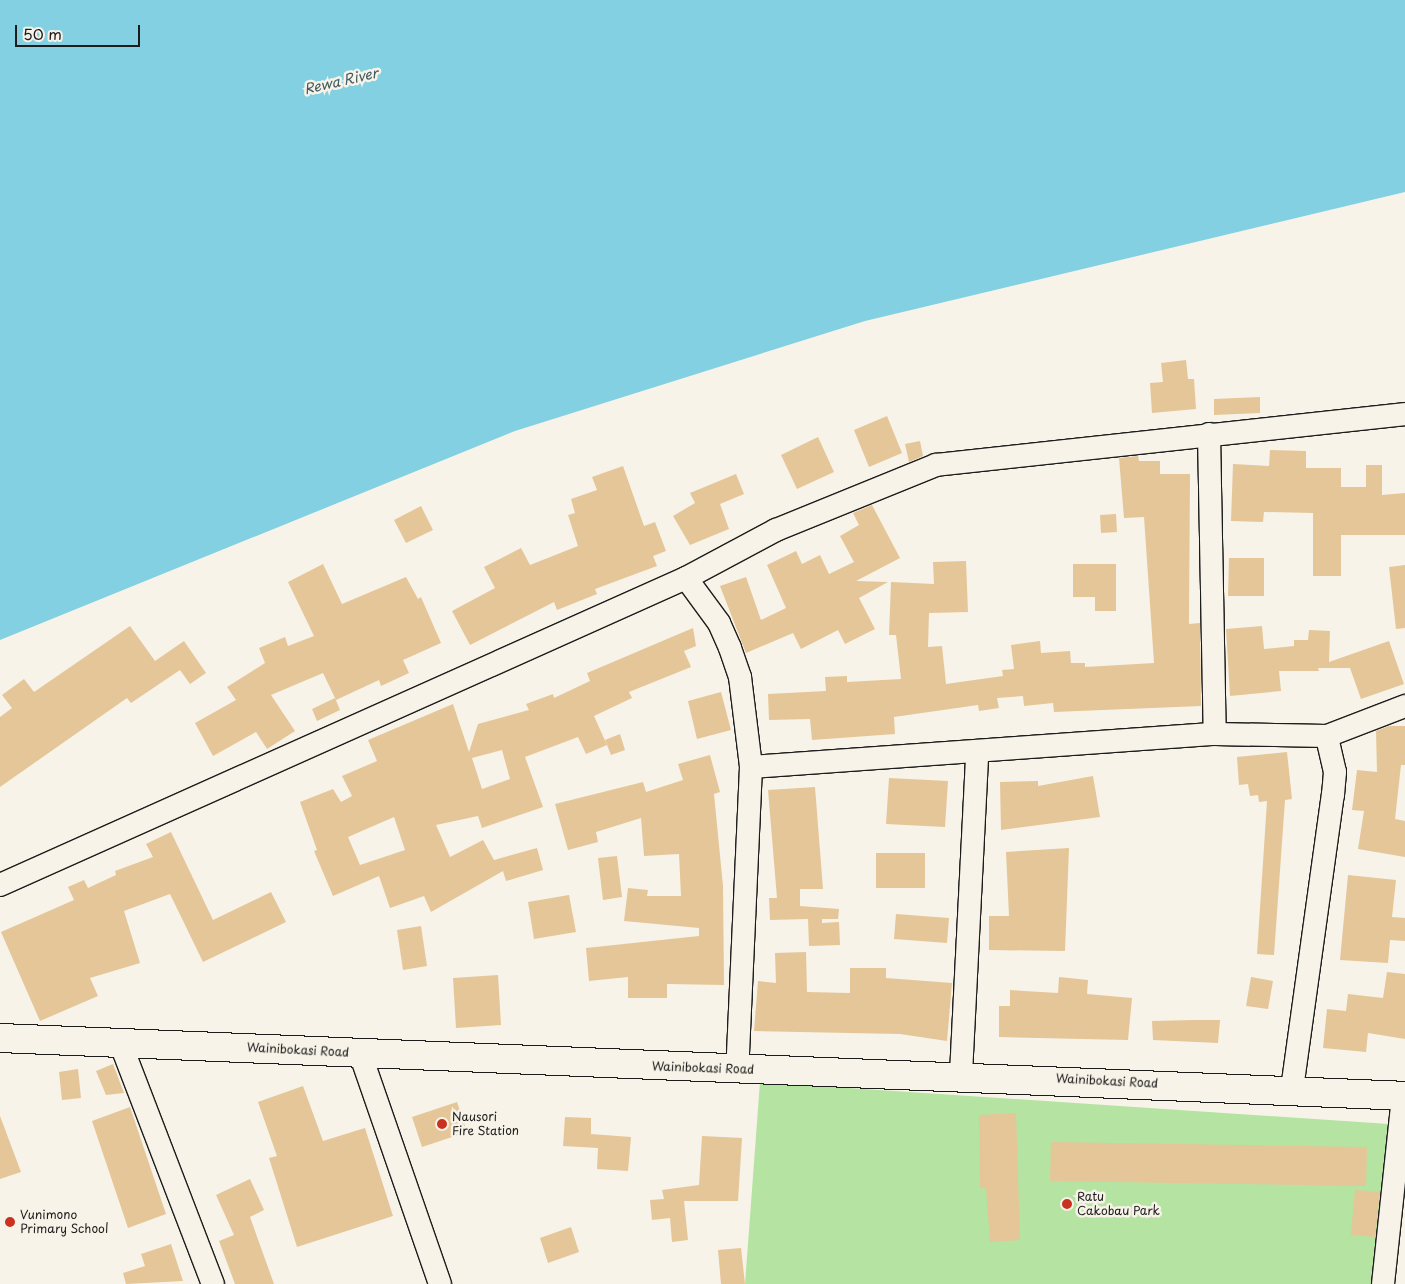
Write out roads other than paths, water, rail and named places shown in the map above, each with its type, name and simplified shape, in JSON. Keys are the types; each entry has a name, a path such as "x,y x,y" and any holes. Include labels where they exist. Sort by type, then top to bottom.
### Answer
{"main road":[{"name":"Wainibokasi Road","path":"0,1038 737,1070 961,1074 1404,1096"}],"street":[{"path":"0,886 686,578 776,530 936,465 1405,414"},
{"path":"1209,434 1215,734"},
{"path":"686,578 719,623 740,677 751,767 737,1070"},
{"path":"751,767 1215,734 1327,736 1405,706"},
{"path":"1292,1089 1334,787 1327,736"},
{"path":"961,1074 977,752"},
{"path":"120,1042 213,1284"},
{"path":"360,1053 440,1284"},
{"path":"1383,1284 1404,1096"}],"water":[{"name":"Rewa River","path":"0,0 1405,0 1405,192 865,321 515,431 0,640"}],"place":[{"name":"Nausori Fire Station","path":"442,1124"},
{"name":"Ratu Cakobau Park","path":"1067,1204"},
{"name":"Vunimono Primary School","path":"10,1222"}]}
